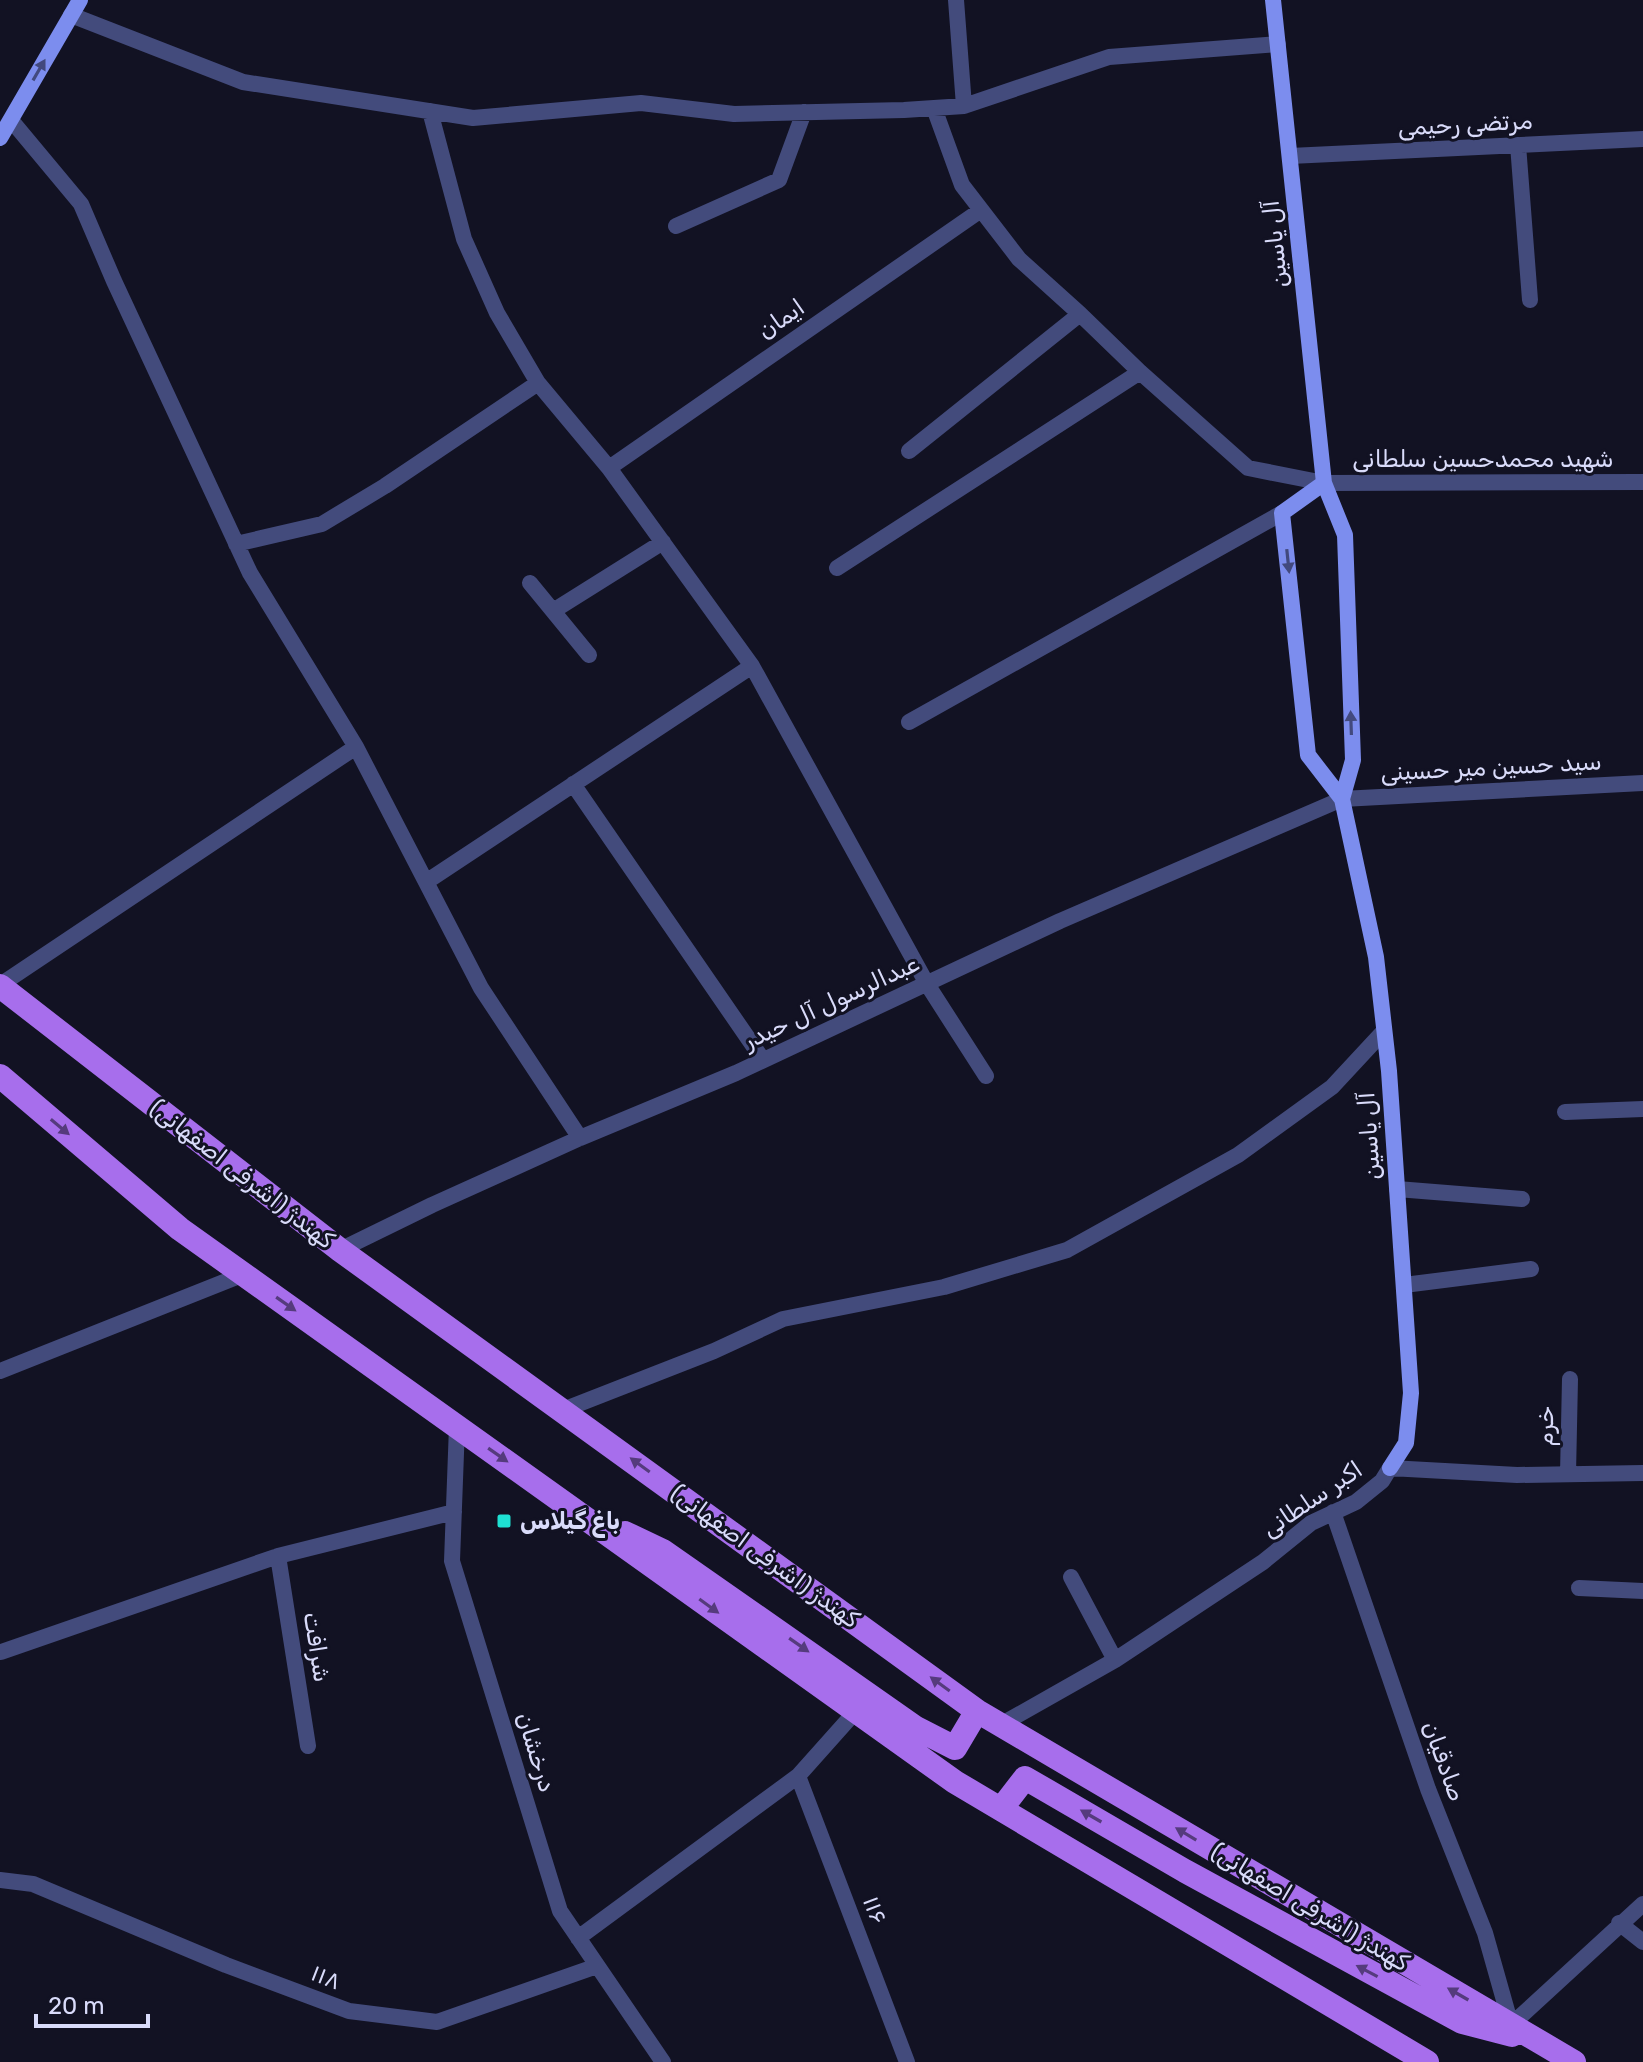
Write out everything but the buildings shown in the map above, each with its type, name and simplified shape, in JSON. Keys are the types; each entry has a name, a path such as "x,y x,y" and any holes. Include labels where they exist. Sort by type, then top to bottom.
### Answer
{"main road":[{"name":"کهندژ (اشرفی اصفهانی)","path":"0,986 340,1250 977,1711 1574,2062"},
{"path":"0,1076 180,1229 955,1782 1427,2062"},
{"path":"565,1504 663,1551 916,1728 955,1748 977,1711"},
{"path":"1001,1809 1025,1778 1185,1871 1462,2022 1541,2043"}],"street":[{"path":"956,0 964,106"},
{"name":"آل یاسین","path":"1273,0 1324,483 1345,535 1353,760 1342,799"},
{"path":"0,138 5,119 75,7 243,82 473,118 641,103 734,114 964,106 1109,57 1278,44"},
{"name":"شهید محمدحسین سلطانی","path":"934,108 962,185 1019,259 1248,468 1324,483 1643,482"},
{"path":"430,111 464,239 497,313 538,383 609,468 752,666 927,984 986,1076"},
{"path":"676,226 779,180 804,112"},
{"path":"5,119 81,204 250,573 356,747 481,988 580,1138"},
{"name":"مرتضی رحیمی","path":"1290,156 1643,139"},
{"path":"1518,145 1530,300"},
{"name":"ایمان","path":"609,468 981,210"},
{"path":"909,451 1080,314"},
{"path":"837,568 1140,372"},
{"path":"236,544 322,524 385,486 538,383"},
{"path":"909,722 1282,513 1324,483"},
{"name":"آل یاسین","path":"1282,513 1308,755 1342,799 1376,957 1411,1393 1406,1443 1390,1468"},
{"path":"553,611 663,542"},
{"path":"530,583 589,655"},
{"path":"426,882 752,666"},
{"path":"0,986 356,747"},
{"name":"سید حسین میر حسینی","path":"1342,799 1643,783"},
{"path":"573,784 763,1060"},
{"name":"عبدالرسول آل حیدر","path":"340,1250 580,1138 763,1060 1060,921 1342,799"},
{"path":"563,1410 714,1351 783,1319 944,1287 1067,1250 1238,1155 1332,1087 1384,1031"},
{"path":"1565,1112 1643,1109"},
{"path":"1397,1189 1522,1199"},
{"path":"1404,1285 1531,1269"},
{"path":"0,1371 244,1274"},
{"name":"خرم","path":"1568,1474 1570,1379"},
{"name":"درخشان","path":"457,1426 452,1561 560,1911 663,2062"},
{"name":"اکبر سلطانی","path":"1002,1724 1115,1660 1263,1562 1311,1523 1356,1502 1382,1481 1390,1468 1517,1475 1643,1473"},
{"path":"1,1652 278,1556 454,1512"},
{"name":"صادقیان","path":"1333,1512 1428,1789 1485,1933 1511,2025"},
{"name":"شرافت","path":"278,1556 308,1746"},
{"path":"1071,1577 1115,1660"},
{"path":"1579,1588 1643,1591"},
{"path":"578,1938 798,1776 856,1711"},
{"name":"۱۱۶","path":"798,1776 907,2062"},
{"name":"۱۱۸","path":"0,1880 33,1884 226,1965 349,2011 437,2022 597,1966"},
{"path":"1511,2025 1643,1904"},
{"path":"1619,1923 1643,1942"}],"place":[{"name":"باغ گیلاس","path":"504,1521"}]}
